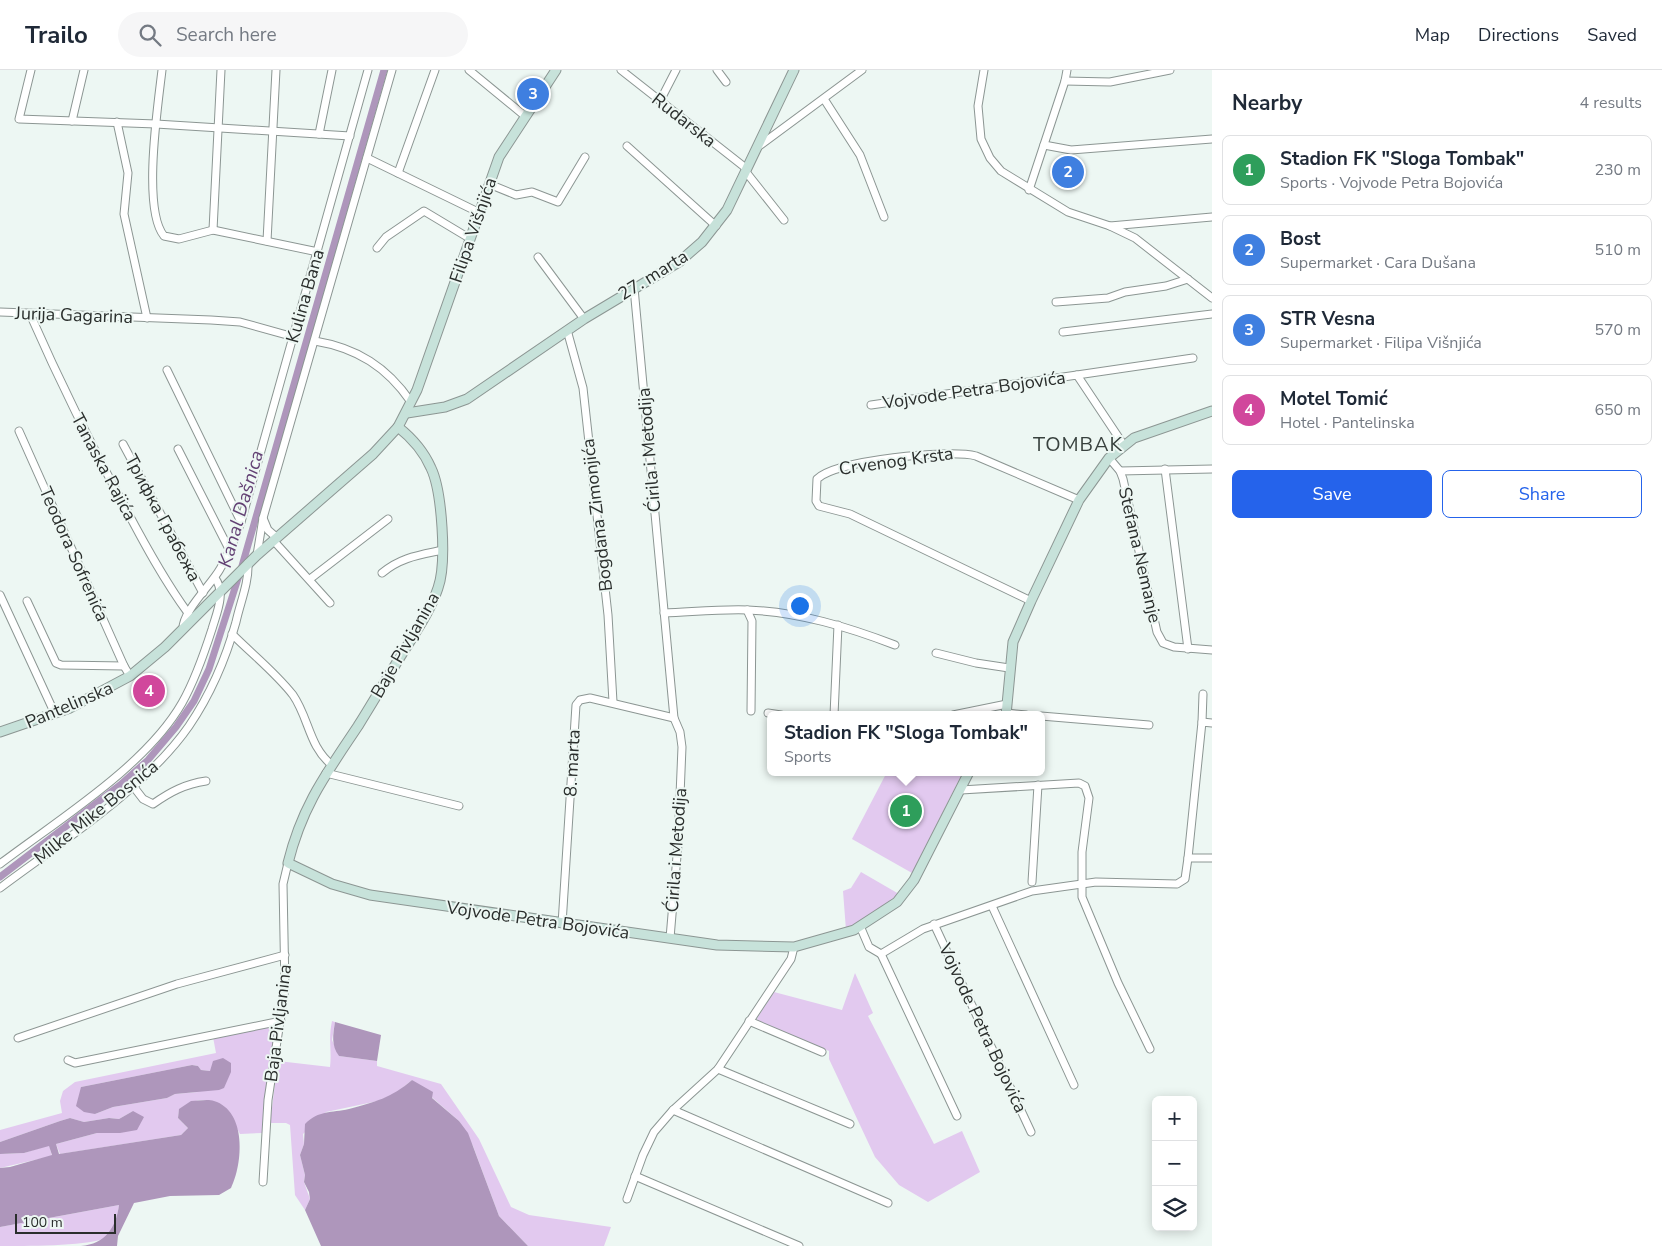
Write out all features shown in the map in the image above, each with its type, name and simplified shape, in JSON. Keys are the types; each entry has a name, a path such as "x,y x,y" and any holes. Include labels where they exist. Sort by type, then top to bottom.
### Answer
{"street":[{"path":"31,70 19,119 156,124 350,136"},
{"path":"72,121 84,70"},
{"path":"162,70 156,124 153,207 161,231 170,238 178,238 213,230 318,252"},
{"path":"213,230 221,70"},
{"path":"267,242 276,70"},
{"path":"319,134 332,70"},
{"name":"Kulina Bana","path":"183,629 184,619 214,578 230,551 241,522 368,70"},
{"path":"257,554 263,518 392,70"},
{"path":"398,173 434,70"},
{"path":"469,70 525,116"},
{"name":"Filipa Višnjića","path":"248,563 364,463 398,427 407,413 499,157 556,70"},
{"name":"Rudarska","path":"621,70 746,171"},
{"path":"660,100 676,70"},
{"path":"717,70 726,82"},
{"name":"27. marta","path":"407,413 445,407 467,398 584,319 679,262 702,242 716,226 746,171 794,70"},
{"path":"759,146 862,70"},
{"path":"984,70 978,106 981,139 990,158 1001,171 1068,212 1110,226 1135,238 1212,298"},
{"path":"1030,190 1067,70"},
{"path":"1065,81 1110,82 1170,70"},
{"path":"824,99 860,155 884,217"},
{"name":"Jurija Gagarina","path":"117,122 128,173 124,214 147,318"},
{"path":"1044,145 1071,150 1212,139"},
{"path":"627,146 716,226"},
{"path":"489,184 516,195 532,192 558,202 585,157"},
{"path":"367,158 478,212"},
{"path":"746,171 784,220"},
{"path":"377,248 386,237 424,211 469,238"},
{"path":"1110,226 1212,217"},
{"path":"538,257 584,319"},
{"path":"1056,302 1108,298 1124,292 1166,286 1188,279"},
{"name":"Ćirila i Metodija","path":"634,288 674,718 680,732 682,756 670,938"},
{"name":"Jurija Gagarina","path":"0,312 240,322 294,337"},
{"name":"Tanaska Rajića","path":"30,314 65,393 120,498 160,571 188,613"},
{"path":"1063,332 1212,314"},
{"name":"Bogdana Zimonjića","path":"567,330 583,388 608,615 613,702"},
{"path":"315,341 348,349 378,364 391,375 411,402"},
{"name":"Vojvode Petra Bojovića","path":"872,405 1193,358"},
{"path":"167,370 241,522"},
{"name":"Vojvode Petra Bojovića","path":"1077,375 1123,444"},
{"path":"1007,711 1009,668 1013,642 1079,500 1109,458 1123,444 1145,433 1212,410"},
{"name":"Baje Pivljanina","path":"288,863 303,814 429,608 439,587 443,550 438,499 432,468 411,438 398,427"},
{"name":"Teodora Sofrenića","path":"19,431 130,676"},
{"name":"Трифка Грабежа","path":"123,444 203,593"},
{"path":"178,449 230,551"},
{"name":"Crvenog Krsta","path":"1031,601 850,514 819,506 816,501 817,479 828,471 852,465 958,452 976,456 1079,500"},
{"name":"Stefana Nemanje","path":"1109,458 1120,471 1157,632 1163,643 1212,650"},
{"name":"Stefana Nemanje","path":"1164,469 1188,648"},
{"name":"Stefana Nemanje","path":"1120,471 1212,469"},
{"path":"263,518 268,530 330,603"},
{"path":"310,579 388,519"},
{"path":"382,573 393,564 412,556 443,550"},
{"name":"Pantelinska","path":"0,732 55,714 92,698 130,676 183,629 248,563"},
{"name":"Milke Mike Bosnića","path":"0,888 134,786 168,752 189,726 219,670 232,634 246,583 248,563"},
{"path":"0,864 111,780 134,760 167,724 181,704 195,676 217,612 221,589 214,578"},
{"path":"0,596 55,714"},
{"name":"Pantelinska","path":"28,601 56,662 61,666 124,666"},
{"path":"664,613 747,610 784,614 838,625 896,645"},
{"path":"747,610 752,621 751,711"},
{"path":"834,711 838,625"},
{"path":"232,634 292,693 303,711 316,748 329,769 459,806"},
{"path":"936,653 962,660 1009,668"},
{"name":"Vojvode Petra Bojovića","path":"881,954 934,924 1032,891 1116,881 1177,884 1185,879 1202,722 1203,694"},
{"name":"8. marta","path":"562,924 576,705 580,700 590,698 674,718"},
{"path":"1045,716 1149,725"},
{"path":"1202,722 1212,723"},
{"name":"Vojvode Petra Bojovića","path":"288,863 332,884 370,895 717,945 794,947 841,935 860,926 878,916 907,890 967,776"},
{"path":"134,786 142,799 153,804 170,792 191,783 206,781"},
{"path":"961,790 1079,783 1085,786 1088,792 1081,884 1082,896 1090,918 1150,1049"},
{"path":"1032,882 1038,785"},
{"path":"1188,858 1212,858"},
{"name":"Baja Pivljanina","path":"263,1182 268,1100 281,1021 285,955 283,884 288,863"},
{"path":"992,906 1074,1085"},
{"name":"Vojvode Petra Bojovića","path":"934,924 1031,1132"},
{"path":"860,926 869,947 881,954 958,1116"},
{"path":"626,1199 650,1138 673,1110 718,1068 791,959 794,947"},
{"path":"18,1038 176,984 285,955"},
{"path":"749,1020 822,1052"},
{"path":"68,1060 75,1063 281,1021"},
{"path":"718,1068 850,1124"},
{"path":"673,1110 888,1203"},
{"path":"635,1176 799,1246"}],"shaded area":[{"path":"885,776 961,776 912,873 852,839"},
{"path":"861,872 899,894 867,918 846,930 843,891 851,888"},
{"path":"855,973 873,1013 868,1016 934,1144 962,1131 980,1172 928,1202 899,1185 875,1157 829,1059 829,1051 758,1021 757,1018 774,992 842,1010"},
{"path":"332,1021 335,1022 332,1040 339,1056 377,1061 377,1066 441,1084 479,1139 511,1207 529,1215 611,1227 604,1246 528,1246 499,1216 473,1146 459,1121 412,1080 395,1094 378,1101 326,1112 303,1134 304,1144 300,1155 305,1175 304,1182 310,1199 305,1210 295,1195 290,1125 286,1123 270,1123 278,1061 330,1067"},
{"path":"335,1022 381,1035 377,1061 339,1056 336,1052 333,1036"},
{"path":"277,1024 262,1133 240,1134 229,1116 216,1103 208,1100 199,1100 179,1110 178,1118 188,1128 181,1135 60,1154 56,1144 97,1133 120,1133 133,1111 119,1119 109,1118 84,1122 70,1118 0,1142 0,1130 62,1113 60,1101 63,1091 75,1082 216,1053 213,1037","holes":["192,1065 198,1066 201,1070 210,1071 198,1092 175,1094 167,1098 113,1107 95,1114 81,1087"]},
{"path":"223,1058 231,1063 231,1072 224,1088 219,1090 175,1094 167,1098 113,1107 95,1114 84,1112 76,1106 81,1087 192,1065 198,1066 201,1070 210,1071 213,1061"},
{"path":"412,1080 433,1092 432,1098 459,1121 468,1133 499,1216 528,1246 321,1246 305,1210 310,1199 304,1182 305,1175 300,1155 304,1144 305,1124 320,1114 349,1109 382,1099"},
{"path":"191,1101 214,1101 225,1107 232,1115 237,1127 240,1153 231,1188 219,1195 170,1196 134,1203 118,1236 117,1246 81,1246 97,1242 108,1233 115,1221 119,1205 0,1227 0,1168 52,1155 49,1146 24,1153 0,1154 0,1142 70,1118 84,1122 109,1118 119,1119 133,1111 144,1117 137,1130 120,1133 97,1133 56,1144 59,1154 181,1135 188,1128 178,1118 179,1109"},
{"path":"49,1145 52,1156 0,1168 0,1154 24,1153"},
{"path":"119,1205 113,1229 103,1239 69,1244 0,1246 0,1227"}],"waterway":[{"name":"Kanal Dašnica","path":"0,877 120,785 148,760 176,727 194,701 209,669 242,566 384,70"}],"place":[{"name":"STR Vesna","path":"533,94"},
{"name":"Bost","path":"1068,172"},
{"name":"Motel Tomić","path":"149,691"},
{"name":"Stadion FK \"Sloga Tombak\"","path":"906,811"}],"district":[{"name":"TOMBAK","path":"1078,444"}]}
